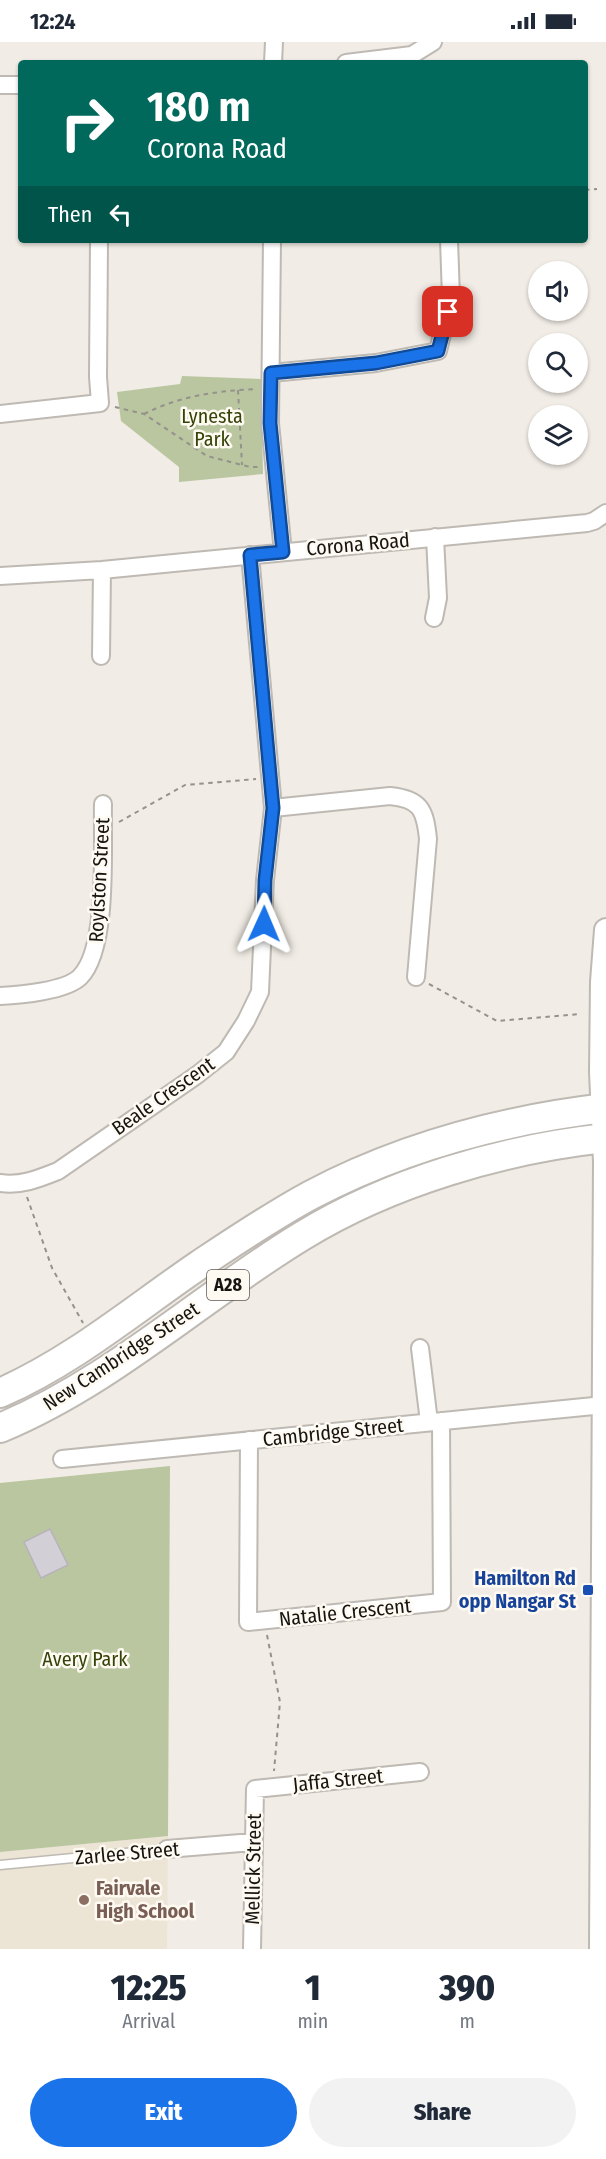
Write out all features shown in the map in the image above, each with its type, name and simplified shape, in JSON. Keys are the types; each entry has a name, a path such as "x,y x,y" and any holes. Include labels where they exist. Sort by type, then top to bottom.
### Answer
{"highway":[{"name":"New Cambridge Street","path":"0,1393 63,1362 239,1238 280,1212 343,1179 392,1158 464,1135 536,1118 604,1109"},
{"name":"New Cambridge Street","path":"0,1428 48,1404 109,1368 302,1235 346,1212 390,1192 438,1175 517,1153 605,1138"}],"main road":[{"path":"601,1949 605,1537 605,1138 602,982 606,930"}],"street":[{"path":"273,60 274,42"},
{"path":"371,60 412,55 433,42"},
{"path":"0,85 18,85"},
{"path":"0,414 100,403 98,377 99,243"},
{"path":"272,243 270,423 283,552"},
{"path":"271,381 438,351 451,297 449,243"},
{"name":"Corona Road","path":"0,576 102,570 587,523 606,513"},
{"path":"434,618 438,598 435,537"},
{"name":"Beale Crescent","path":"0,1183 23,1183 57,1171 196,1075 226,1052 260,992 265,880 273,808 250,555"},
{"path":"101,656 102,570"},
{"path":"273,808 390,796 408,798 420,806 426,820 428,839 416,977"},
{"name":"Roylston Street","path":"0,996 60,987 80,977 96,950 101,899 103,804"},
{"path":"420,1348 435,1422"},
{"name":"Cambridge Street","path":"62,1459 604,1405"},
{"name":"Natalie Crescent","path":"249,1440 248,1622 442,1602 435,1422"},
{"name":"Jaffa Street","path":"255,1789 420,1772"},
{"name":"Mellick Street","path":"252,1949 255,1789"},
{"name":"Zarlee Street","path":"167,1849 253,1842"}],"lane":[{"name":"Zarlee Street","path":"0,1865 167,1849"}],"path":[{"path":"588,190 597,189"},
{"path":"144,414 193,396 238,390 271,381"},
{"path":"238,390 242,465"},
{"path":"100,403 144,414 207,456 242,465 274,467"},
{"path":"102,831 185,785 271,777"},
{"path":"416,977 497,1021 581,1014"},
{"path":"23,1183 52,1268 84,1323"},
{"path":"266,1631 280,1702 274,1770"}],"shaded area":[{"name":"Fairvale High School","path":"168,1836 167,1949 0,1949 0,1852"}],"green space":[{"name":"Lynesta Park","path":"182,376 261,379 263,474 179,482 179,467 121,421 117,392 180,384"},
{"name":"Avery Park","path":"170,1466 168,1836 0,1852 0,1483"}],"building":[{"path":"50,1529 68,1565 41,1578 24,1542"}],"place":[{"name":"Hamilton Rd opp Nangar St","path":"588,1590"},
{"name":"Fairvale High School","path":"84,1900"}],"route":[{"path":"264,924 265,880 273,808 250,555 283,552 270,423 271,373 303,372 376,363 438,351 448,312"}]}
